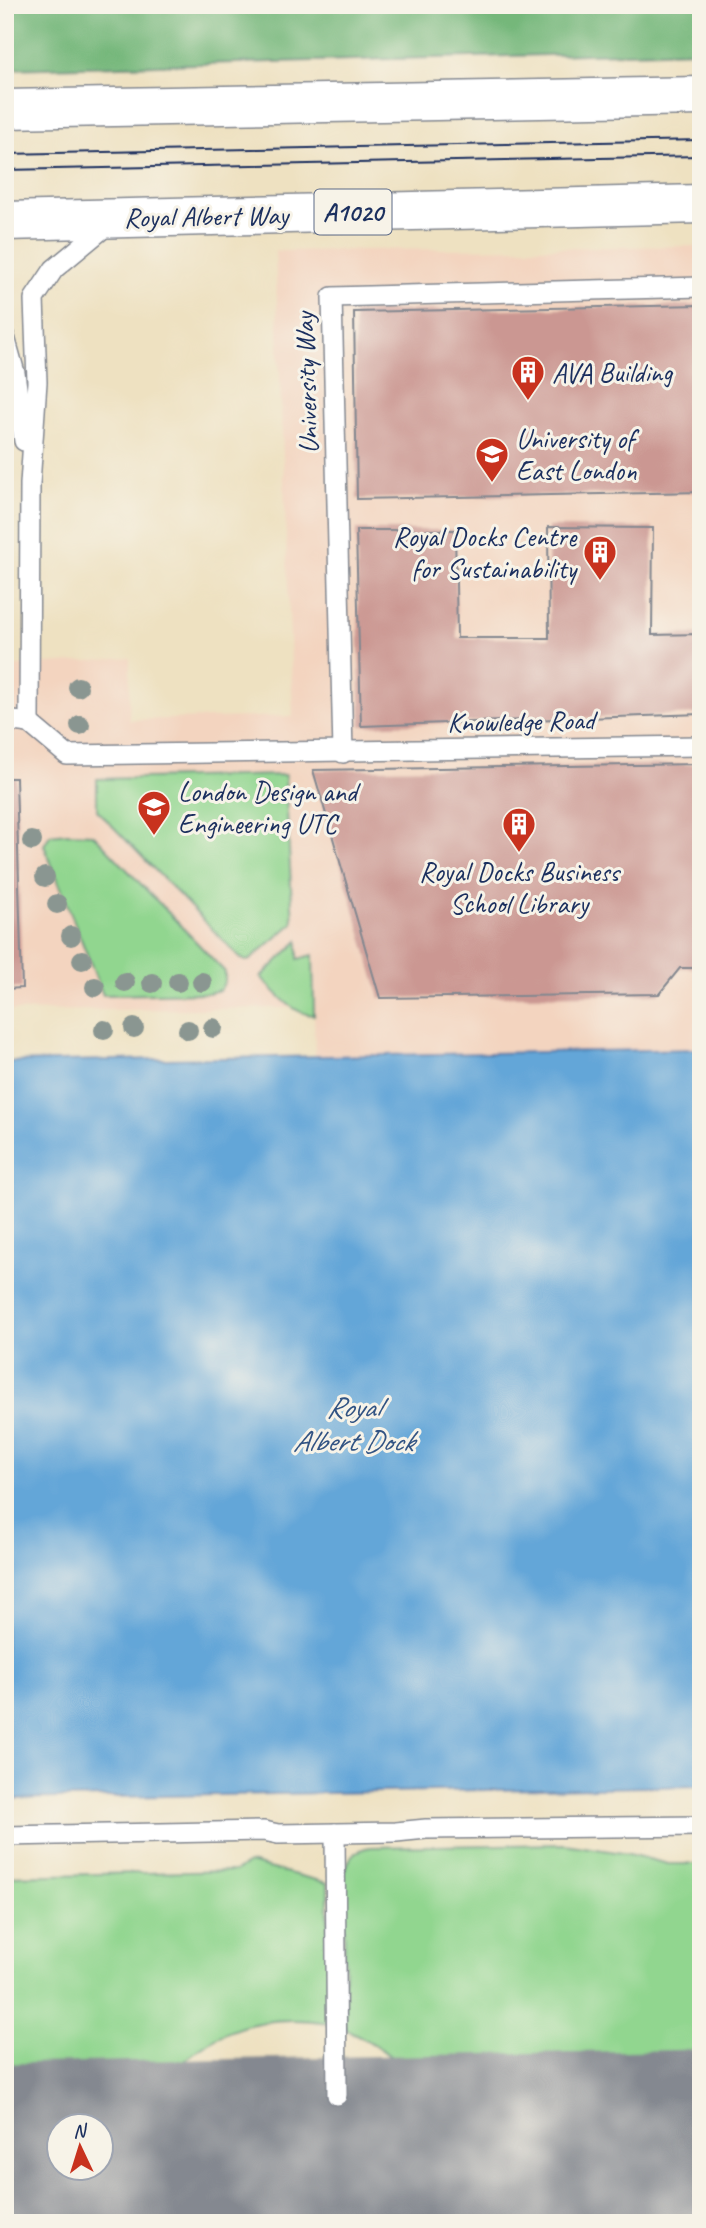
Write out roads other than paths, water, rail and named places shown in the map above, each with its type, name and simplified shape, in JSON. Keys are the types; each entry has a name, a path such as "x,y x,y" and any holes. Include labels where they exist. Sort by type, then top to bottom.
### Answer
{"main road":[{"path":"5,109 701,96"},
{"name":"Royal Albert Way","path":"5,221 701,204"}],"lane":[{"path":"5,720 29,723 30,484 37,382 34,299 54,269 115,218"},
{"name":"University Way","path":"343,753 332,298 701,287"},
{"path":"5,337 15,373 30,484"},
{"name":"Knowledge Road","path":"29,723 67,755 701,746"},
{"path":"5,1836 701,1826"},
{"path":"335,1833 337,2095"}],"water":[{"name":"Royal Albert Dock","path":"701,1049 701,1786 5,1799 5,1062"}],"tram line":[{"path":"5,154 701,140"},
{"path":"5,170 701,156"}],"place":[{"name":"AVA Building","path":"528,402"},
{"name":"University of East London","path":"492,484"},
{"name":"Royal Docks Centre for Sustainability","path":"600,582"},
{"name":"London Design and Engineering UTC","path":"154,837"},
{"name":"Royal Docks Business School Library","path":"519,854"}]}
